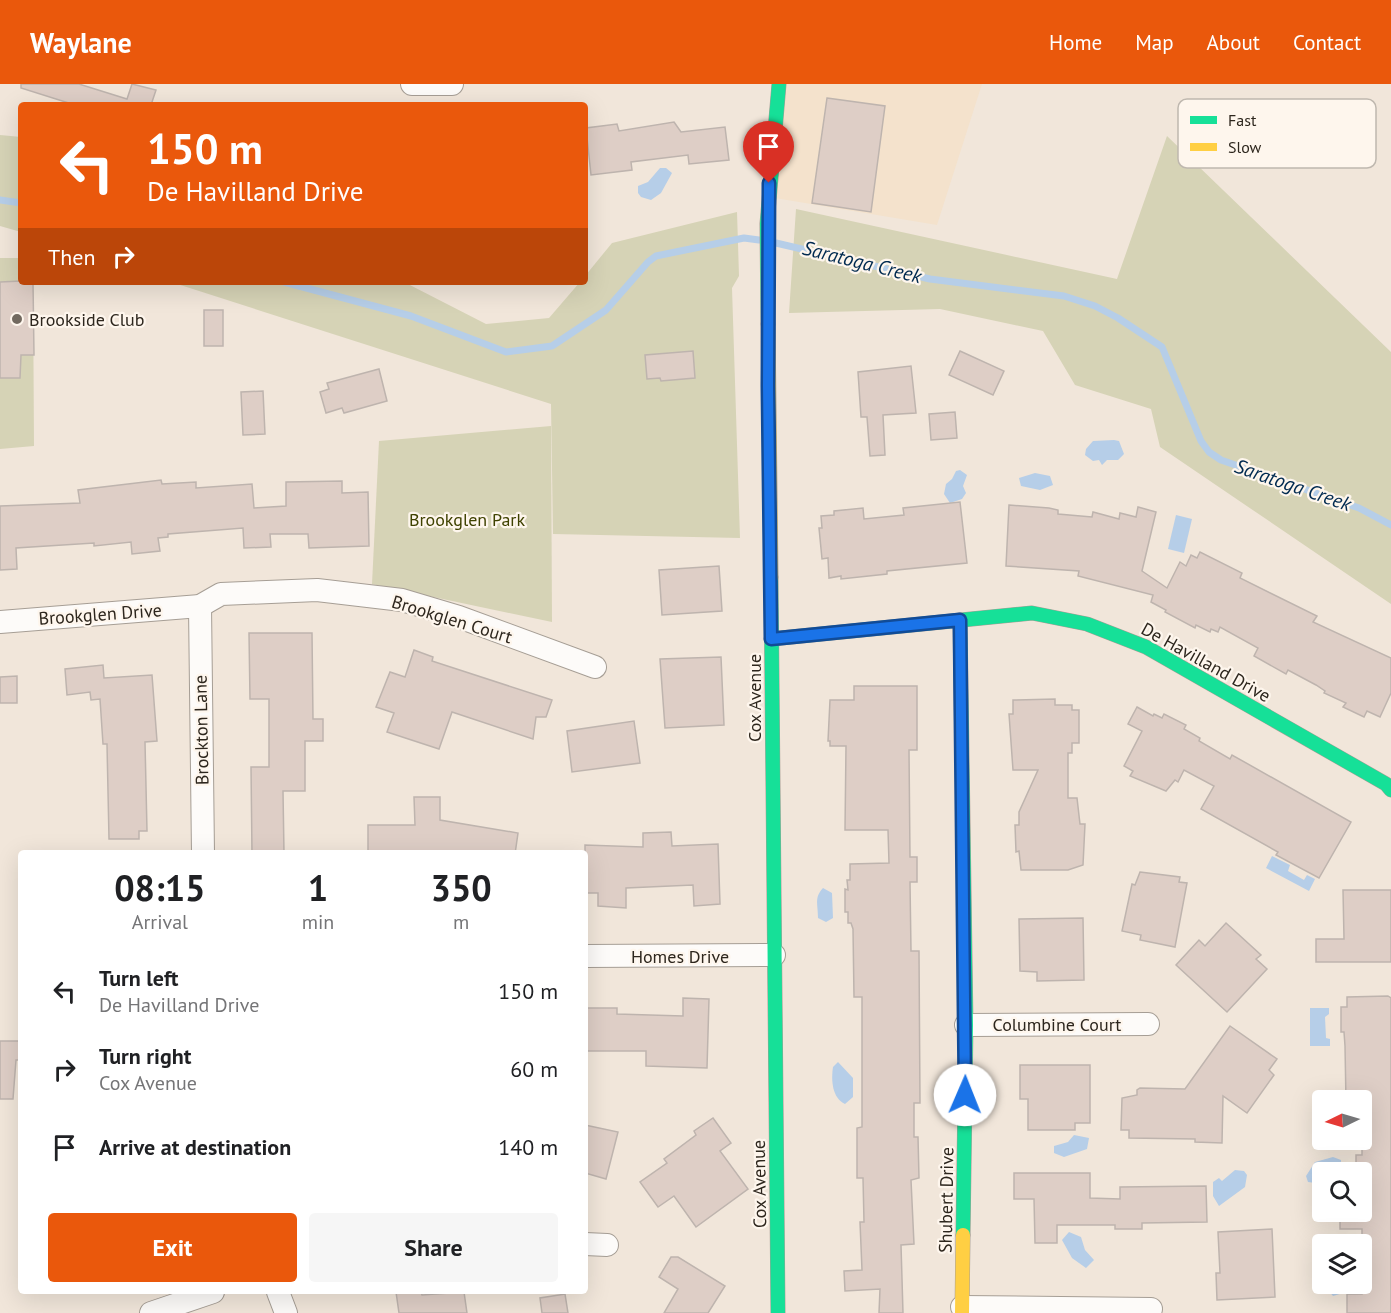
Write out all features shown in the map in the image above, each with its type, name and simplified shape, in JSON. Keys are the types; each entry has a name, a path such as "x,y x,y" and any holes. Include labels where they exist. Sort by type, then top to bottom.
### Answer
{"street":[{"path":"412,84 452,84"},
{"name":"Cox Avenue","path":"776,85 767,224 767,273 778,1313"},
{"name":"Brookglen Court","path":"200,606 221,594 317,590 402,600 459,617 595,667"},
{"name":"Brookglen Drive","path":"0,622 200,606"},
{"name":"Brockton Lane","path":"200,606 203,850"},
{"name":"De Havilland Drive","path":"771,639 1032,613 1097,628 1146,647 1386,784 1391,790"},
{"name":"Shubert Drive","path":"960,620 966,1025 962,1310"},
{"name":"Homes Drive","path":"588,956 774,955"},
{"name":"Columbine Court","path":"966,1025 1148,1024"},
{"path":"151,1313 207,1294"},
{"path":"279,1294 286,1313"},
{"path":"962,1310 1151,1309"}],"shaded area":[{"path":"776,84 982,84 937,225 775,198"}],"green space":[{"path":"0,135 18,137 18,231 0,226"},
{"path":"1167,136 1178,147 1178,168 1200,168 1391,352 1391,604 1160,447 1151,409 1075,385 1043,331 940,309 789,313 796,209 1117,279"},
{"path":"737,212 739,276 732,288 740,538 553,534 551,404 180,285 410,285 486,324 549,318 577,285 588,285 588,272 612,243"},
{"name":"Brookside Club","path":"0,258 18,258 18,285 33,285 34,446 0,449"},
{"name":"Brookglen Park","path":"551,426 552,622 372,584 379,441"}],"water":[{"path":"660,168 666,168 672,173 661,193 651,200 641,197 638,193 638,186 648,182"},
{"path":"1093,441 1119,441 1124,454 1118,460 1107,460 1102,465 1099,460 1093,461 1085,455 1086,449"},
{"path":"960,470 967,475 963,486 966,493 962,499 950,503 944,494 946,484 956,471"},
{"path":"1035,473 1050,476 1053,485 1040,490 1021,486 1019,478"},
{"path":"1176,515 1192,519 1184,553 1168,549"},
{"path":"1272,856 1290,865 1288,871 1304,880 1307,875 1315,879 1309,891 1266,868"},
{"path":"823,888 832,893 833,918 826,922 818,918 817,898"},
{"path":"1310,1008 1329,1008 1329,1014 1325,1017 1326,1038 1330,1039 1330,1046 1310,1046"},
{"path":"838,1062 853,1078 853,1097 845,1104 837,1098 832,1083 833,1067"},
{"path":"1074,1135 1089,1138 1087,1149 1064,1157 1054,1153 1054,1146 1068,1142"},
{"path":"1333,1157 1341,1160 1341,1162 1315,1162"},
{"path":"1312,1167 1312,1183 1308,1182 1306,1176"},
{"path":"1235,1170 1244,1171 1247,1175 1245,1187 1219,1206 1213,1196 1213,1182 1219,1178 1222,1181"},
{"path":"1069,1232 1081,1237 1085,1250 1094,1260 1086,1268 1072,1258 1062,1240"}],"building":[{"path":"21,84 79,84 127,99 132,84 156,90 152,102 65,102 21,88"},
{"path":"827,98 885,106 871,212 812,203"},
{"path":"674,122 681,132 725,127 729,160 689,164 688,155 631,162 632,170 591,175 588,128 617,124 619,131"},
{"path":"18,281 18,285 33,285 34,355 21,355 20,378 0,378 0,282"},
{"path":"204,310 223,310 223,346 204,346"},
{"path":"693,351 695,378 661,381 660,378 647,379 645,355"},
{"path":"960,351 1004,371 993,395 949,375"},
{"path":"911,366 916,413 883,415 885,455 870,456 867,417 861,417 858,372"},
{"path":"379,369 387,401 344,413 342,408 326,413 320,392 329,389 327,383"},
{"path":"263,391 265,434 243,435 241,392"},
{"path":"955,412 957,438 931,440 929,414"},
{"path":"161,480 162,484 196,482 196,488 252,484 254,508 286,506 286,482 342,481 342,493 368,492 369,546 309,548 308,534 270,534 271,547 244,548 243,528 168,534 168,537 158,538 160,551 132,554 131,542 94,546 94,543 16,548 17,569 0,570 0,506 80,503 78,490"},
{"path":"960,502 967,563 887,571 887,574 841,579 841,576 829,578 828,558 822,559 819,528 822,528 821,516 834,515 834,511 863,508 864,519 904,515 903,508"},
{"path":"1009,505 1049,508 1058,510 1058,514 1092,517 1093,512 1119,519 1120,513 1136,517 1138,507 1156,512 1142,571 1167,588 1180,562 1186,566 1191,555 1197,558 1200,552 1242,573 1240,578 1317,616 1313,622 1391,658 1391,693 1380,717 1367,711 1364,717 1343,707 1346,703 1324,693 1325,691 1316,685 1288,670 1286,674 1254,656 1258,648 1220,627 1218,632 1211,629 1210,632 1196,625 1195,628 1165,612 1166,610 1151,602 1153,595 1078,576 1079,571 1006,566"},
{"path":"719,566 722,611 662,615 659,570"},
{"path":"249,633 312,633 313,719 323,719 323,741 305,741 305,791 283,791 284,850 252,850 251,767 269,767 269,699 250,699"},
{"path":"414,650 433,657 432,661 552,700 546,717 536,717 533,739 452,712 439,749 387,732 394,713 376,707 390,672 405,677"},
{"path":"721,657 724,725 665,728 660,659"},
{"path":"103,665 104,678 152,675 157,741 145,742 147,831 139,831 139,839 109,839 107,744 103,744 100,699 91,700 90,692 67,695 65,669"},
{"path":"17,676 17,703 0,703 0,677"},
{"path":"854,686 917,686 917,750 909,750 910,857 917,857 917,882 910,882 911,951 919,951 920,1103 914,1103 914,1137 918,1137 919,1178 911,1180 914,1244 901,1245 903,1313 879,1313 880,1289 845,1291 844,1271 862,1270 860,1222 864,1222 863,1178 857,1178 857,1128 862,1127 862,997 854,997 853,929 851,923 848,923 848,912 845,912 845,889 848,890 850,864 889,863 888,830 845,830 846,746 830,746 830,741 828,741 830,700 854,700"},
{"path":"1055,699 1055,705 1072,705 1072,710 1079,710 1079,743 1072,743 1072,753 1068,753 1068,798 1077,798 1080,824 1085,824 1083,865 1068,870 1021,870 1019,851 1016,852 1015,825 1019,825 1019,812 1038,770 1013,770 1009,714 1013,714 1013,700"},
{"path":"1137,707 1153,716 1154,714 1162,718 1164,714 1186,725 1184,729 1200,738 1199,741 1230,759 1232,755 1351,822 1319,878 1276,855 1278,852 1201,809 1214,786 1184,770 1178,782 1175,780 1166,791 1130,776 1133,771 1124,766 1142,731 1128,724"},
{"path":"634,721 640,763 572,772 567,731"},
{"path":"414,797 440,797 440,820 518,833 516,850 368,850 368,825 415,825"},
{"path":"671,832 672,846 718,844 720,904 694,906 693,885 626,888 626,908 598,906 598,893 588,893 588,850 585,850 585,845 643,847 643,833"},
{"path":"1140,872 1180,877 1179,882 1187,883 1175,947 1140,940 1141,935 1122,931 1132,884 1135,885"},
{"path":"1343,890 1391,890 1391,962 1316,962 1316,939 1344,939"},
{"path":"1083,918 1084,980 1037,981 1037,972 1020,971 1019,919"},
{"path":"1226,923 1261,955 1256,959 1267,969 1227,1012 1176,965 1199,940 1205,946"},
{"path":"1388,996 1391,998 1391,1313 1347,1313 1347,1294 1372,1294 1372,1234 1362,1234 1362,1229 1340,1229 1340,1222 1372,1222 1372,1162 1356,1162 1356,1155 1362,1155 1362,1150 1372,1150 1372,1090 1346,1090 1341,1007 1347,1007 1347,997"},
{"path":"683,998 709,999 707,1068 646,1066 646,1051 588,1051 588,1008 617,1008 617,1014 683,1016"},
{"path":"1230,1026 1277,1059 1269,1070 1274,1075 1247,1113 1223,1096 1222,1143 1195,1142 1195,1139 1129,1138 1129,1130 1121,1130 1122,1098 1137,1095 1137,1090 1140,1088 1185,1089"},
{"path":"0,1041 18,1041 13,1099 0,1099"},
{"path":"1020,1065 1090,1065 1090,1123 1075,1123 1075,1130 1028,1130 1028,1099 1020,1099"},
{"path":"713,1118 731,1143 720,1151 748,1189 696,1227 674,1196 658,1207 640,1182 667,1163 664,1159 696,1135 694,1131"},
{"path":"588,1126 618,1132 606,1179 588,1174"},
{"path":"1014,1173 1090,1173 1090,1198 1120,1199 1120,1187 1206,1186 1207,1222 1142,1223 1142,1229 1115,1229 1115,1225 1057,1225 1057,1243 1035,1243 1034,1199 1014,1199"},
{"path":"1272,1229 1275,1297 1217,1300 1216,1273 1220,1273 1218,1232"},
{"path":"671,1257 678,1257 725,1286 708,1313 664,1313 678,1289 659,1277"},
{"path":"396,1294 464,1294 467,1313 399,1313"},
{"path":"565,1294 568,1313 542,1313 540,1298"}],"waterway":[{"name":"Saratoga Creek","path":"0,200 18,203"},
{"name":"Saratoga Creek","path":"295,285 411,316 506,352 552,346 606,310 656,256 744,238 759,240"},
{"name":"Saratoga Creek","path":"776,243 930,279 1064,296 1095,306 1162,347 1201,441 1209,452 1221,460 1359,508 1391,525"}],"traffic: fast":[{"path":"768,324 767,224 779,84"},
{"path":"771,577 778,1313"},
{"path":"771,639 1032,613 1087,624 1146,647 1386,784 1391,790"},
{"path":"960,620 966,1025 963,1235"}],"traffic: slow":[{"path":"768,324 771,577"},
{"path":"962,1313 963,1235"}],"place":[{"name":"Brookside Club","path":"17,319"}],"route":[{"path":"769,183 767,224 771,639 960,620 965,1095"}]}
